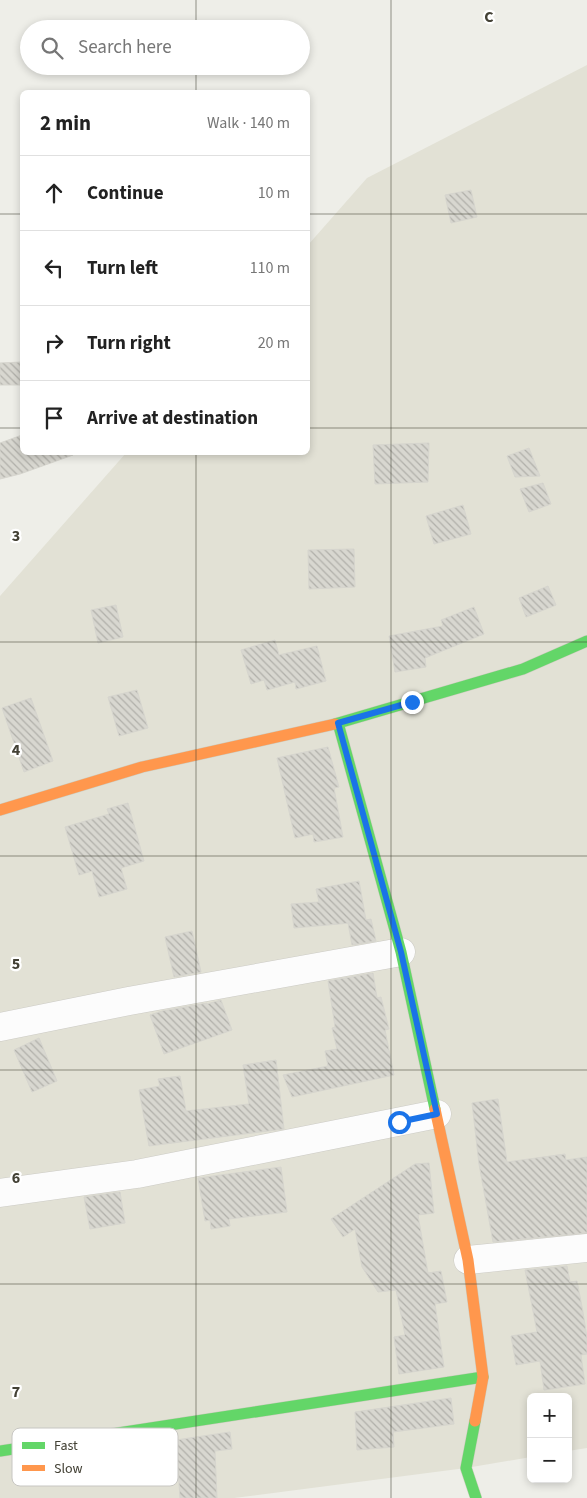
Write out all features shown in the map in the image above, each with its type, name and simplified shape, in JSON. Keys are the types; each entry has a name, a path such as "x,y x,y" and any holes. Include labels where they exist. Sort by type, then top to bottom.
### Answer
{"street":[{"path":"0,810 142,767 338,723 523,669 587,641"},
{"path":"338,723 401,952 468,1260 483,1377 466,1468 476,1498"},
{"path":"0,1027 129,1001 401,952"},
{"path":"0,1194 137,1174 437,1114"},
{"path":"468,1260 587,1248"},
{"path":"150,1428 483,1377"}],"shaded area":[{"path":"587,65 587,1448 572,1450 572,1393 527,1393 527,1458 466,1468 234,1498 0,1498 0,596 124,455 310,455 310,243 367,178"}],"building":[{"path":"471,190 477,217 451,223 445,195"},
{"path":"20,362 20,385 0,385 0,363"},
{"path":"20,436 20,455 73,455 0,479 0,443"},
{"path":"429,443 428,482 375,484 373,445"},
{"path":"529,448 540,476 515,477 507,456"},
{"path":"543,483 551,504 529,512 520,489"},
{"path":"463,505 471,534 434,544 426,516"},
{"path":"354,549 355,587 309,589 308,550"},
{"path":"548,586 556,605 526,617 519,598"},
{"path":"116,605 123,637 98,643 91,610"},
{"path":"474,607 484,634 425,658 426,667 395,672 389,636 443,626 441,620"},
{"path":"275,640 279,655 317,646 326,681 296,689 295,682 267,690 264,680 251,684 241,650"},
{"path":"137,690 148,728 119,736 108,697"},
{"path":"31,698 53,761 24,772 2,708"},
{"path":"328,747 339,787 334,788 343,837 314,842 313,834 295,838 277,758"},
{"path":"128,803 144,861 121,868 127,889 99,897 92,871 79,875 65,827 109,814 107,809"},
{"path":"359,881 366,920 371,919 376,941 352,945 348,923 294,928 291,904 319,902 316,889"},
{"path":"192,931 201,972 174,977 165,937"},
{"path":"373,973 377,998 381,997 389,1029 385,1030 394,1075 292,1097 283,1075 328,1066 325,1051 337,1049 332,1028 335,1027 328,981"},
{"path":"221,1000 232,1030 164,1054 150,1015"},
{"path":"39,1038 57,1081 32,1092 14,1050"},
{"path":"276,1060 284,1129 149,1146 139,1090 160,1086 158,1079 180,1076 186,1111 249,1104 243,1065"},
{"path":"498,1099 507,1162 565,1154 566,1160 587,1157 587,1233 493,1242 479,1164 472,1103"},
{"path":"429,1163 434,1213 418,1215 428,1273 441,1271 447,1302 435,1304 444,1367 399,1374 394,1337 405,1335 396,1290 378,1292 362,1267 355,1229 343,1237 331,1219 415,1164"},
{"path":"281,1167 287,1212 229,1219 230,1226 211,1229 210,1220 205,1221 198,1178"},
{"path":"120,1192 125,1223 90,1229 84,1197"},
{"path":"567,1266 570,1282 577,1281 587,1338 587,1354 581,1355 585,1384 544,1390 540,1361 516,1365 511,1336 537,1332 525,1270"},
{"path":"451,1398 454,1424 393,1432 394,1447 357,1450 355,1412"},
{"path":"230,1432 232,1449 215,1451 217,1498 180,1498 178,1440"}],"traffic: fast":[{"path":"335,724 523,669 587,641"},
{"path":"338,723 401,952 435,1109"},
{"path":"150,1428 483,1377"},
{"path":"475,1421 466,1468 476,1498"},
{"path":"0,1451 12,1449"}],"traffic: slow":[{"path":"0,810 142,767 335,724"},
{"path":"435,1109 468,1260 483,1377 475,1421"}],"route":[{"path":"399,1122 437,1114 401,952 338,723 412,702"}]}
